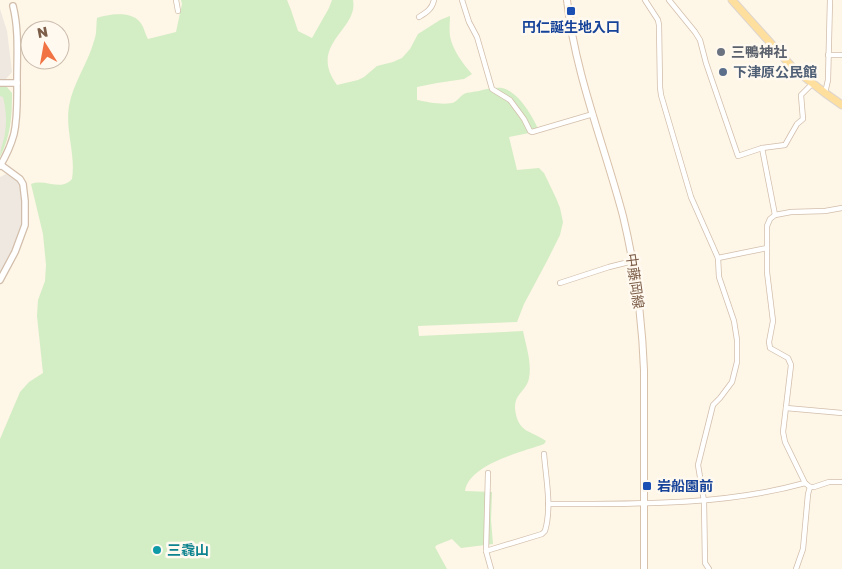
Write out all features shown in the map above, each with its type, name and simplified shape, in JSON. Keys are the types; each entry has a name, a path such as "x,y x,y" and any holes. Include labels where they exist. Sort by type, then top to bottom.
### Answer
{"main road":[{"name":"中藤岡線","path":"567,0 575,48 623,218 633,261 644,363 644,569"},
{"path":"732,0 792,68 824,94 842,105"}],"street":[{"path":"176,0 178,10"},
{"path":"419,16 428,11 434,0"},
{"path":"462,0 468,22 477,37 492,89 510,100 530,131 593,114"},
{"path":"645,0 659,24 661,95 691,197 718,258 719,277 734,321 737,340 737,362 732,382 713,405 698,465 704,501 705,563 710,569"},
{"path":"669,0 700,40 738,156 762,148 785,145 797,124 803,119 802,94 812,84"},
{"path":"824,94 828,80 830,0"},
{"path":"0,280 16,252 25,225 23,184 20,179 0,166 10,146 15,129 18,35 13,6"},
{"path":"828,55 842,55"},
{"path":"0,83 17,83"},
{"path":"762,148 775,215"},
{"path":"810,488 805,483 785,442 783,432 791,365 788,358 770,348 769,342 773,321 767,272 767,226 770,219 775,215 842,208"},
{"path":"718,258 767,248"},
{"path":"560,283 633,261"},
{"path":"786,408 842,413"},
{"path":"486,551 542,534 546,531 548,504 544,454"},
{"path":"488,473 486,551 492,569"},
{"path":"810,488 828,482 842,482"},
{"path":"548,504 704,501 767,492 805,483"},
{"path":"797,569 803,548 810,488"}],"shaded area":[{"path":"0,9 7,31 12,72 6,79 0,79"},
{"path":"0,94 4,94 8,115 6,134 0,155"},
{"path":"6,174 20,184 22,190 22,222 21,230 0,273 0,177"}],"green space":[{"path":"181,0 287,0 298,31 312,38 332,0 353,0 353,11 349,20 330,48 328,59 329,71 337,85 358,80 377,66 402,58 410,49 418,34 450,16 451,41 455,51 472,74 464,79 417,87 417,100 448,104 455,102 466,93 491,88 502,88 514,94 520,100 539,131 509,137 517,170 539,168 544,173 560,208 563,222 560,235 524,304 517,322 418,326 419,336 523,331 530,372 527,384 516,401 515,409 522,427 546,441 544,444 510,455 486,466 476,473 469,482 465,491 492,492 491,520 493,544 461,548 452,539 437,545 435,547 447,569 0,569 0,439 20,392 29,382 43,373 37,316 38,300 45,281 46,265 43,234 31,184 58,185 68,183 72,179 73,161 68,124 69,106 95,38 97,18 107,15 125,15 135,18 141,23 148,39 176,32 182,4"},
{"path":"0,86 6,86 12,93 12,109 7,141 0,157 6,120 3,97 0,96"}],"place":[{"name":"円仁誕生地入口","path":"571,11"},
{"name":"三鴨神社","path":"721,52"},
{"name":"下津原公民館","path":"723,72"},
{"name":"岩船園前","path":"647,486"},
{"name":"三毳山","path":"157,550"}]}
